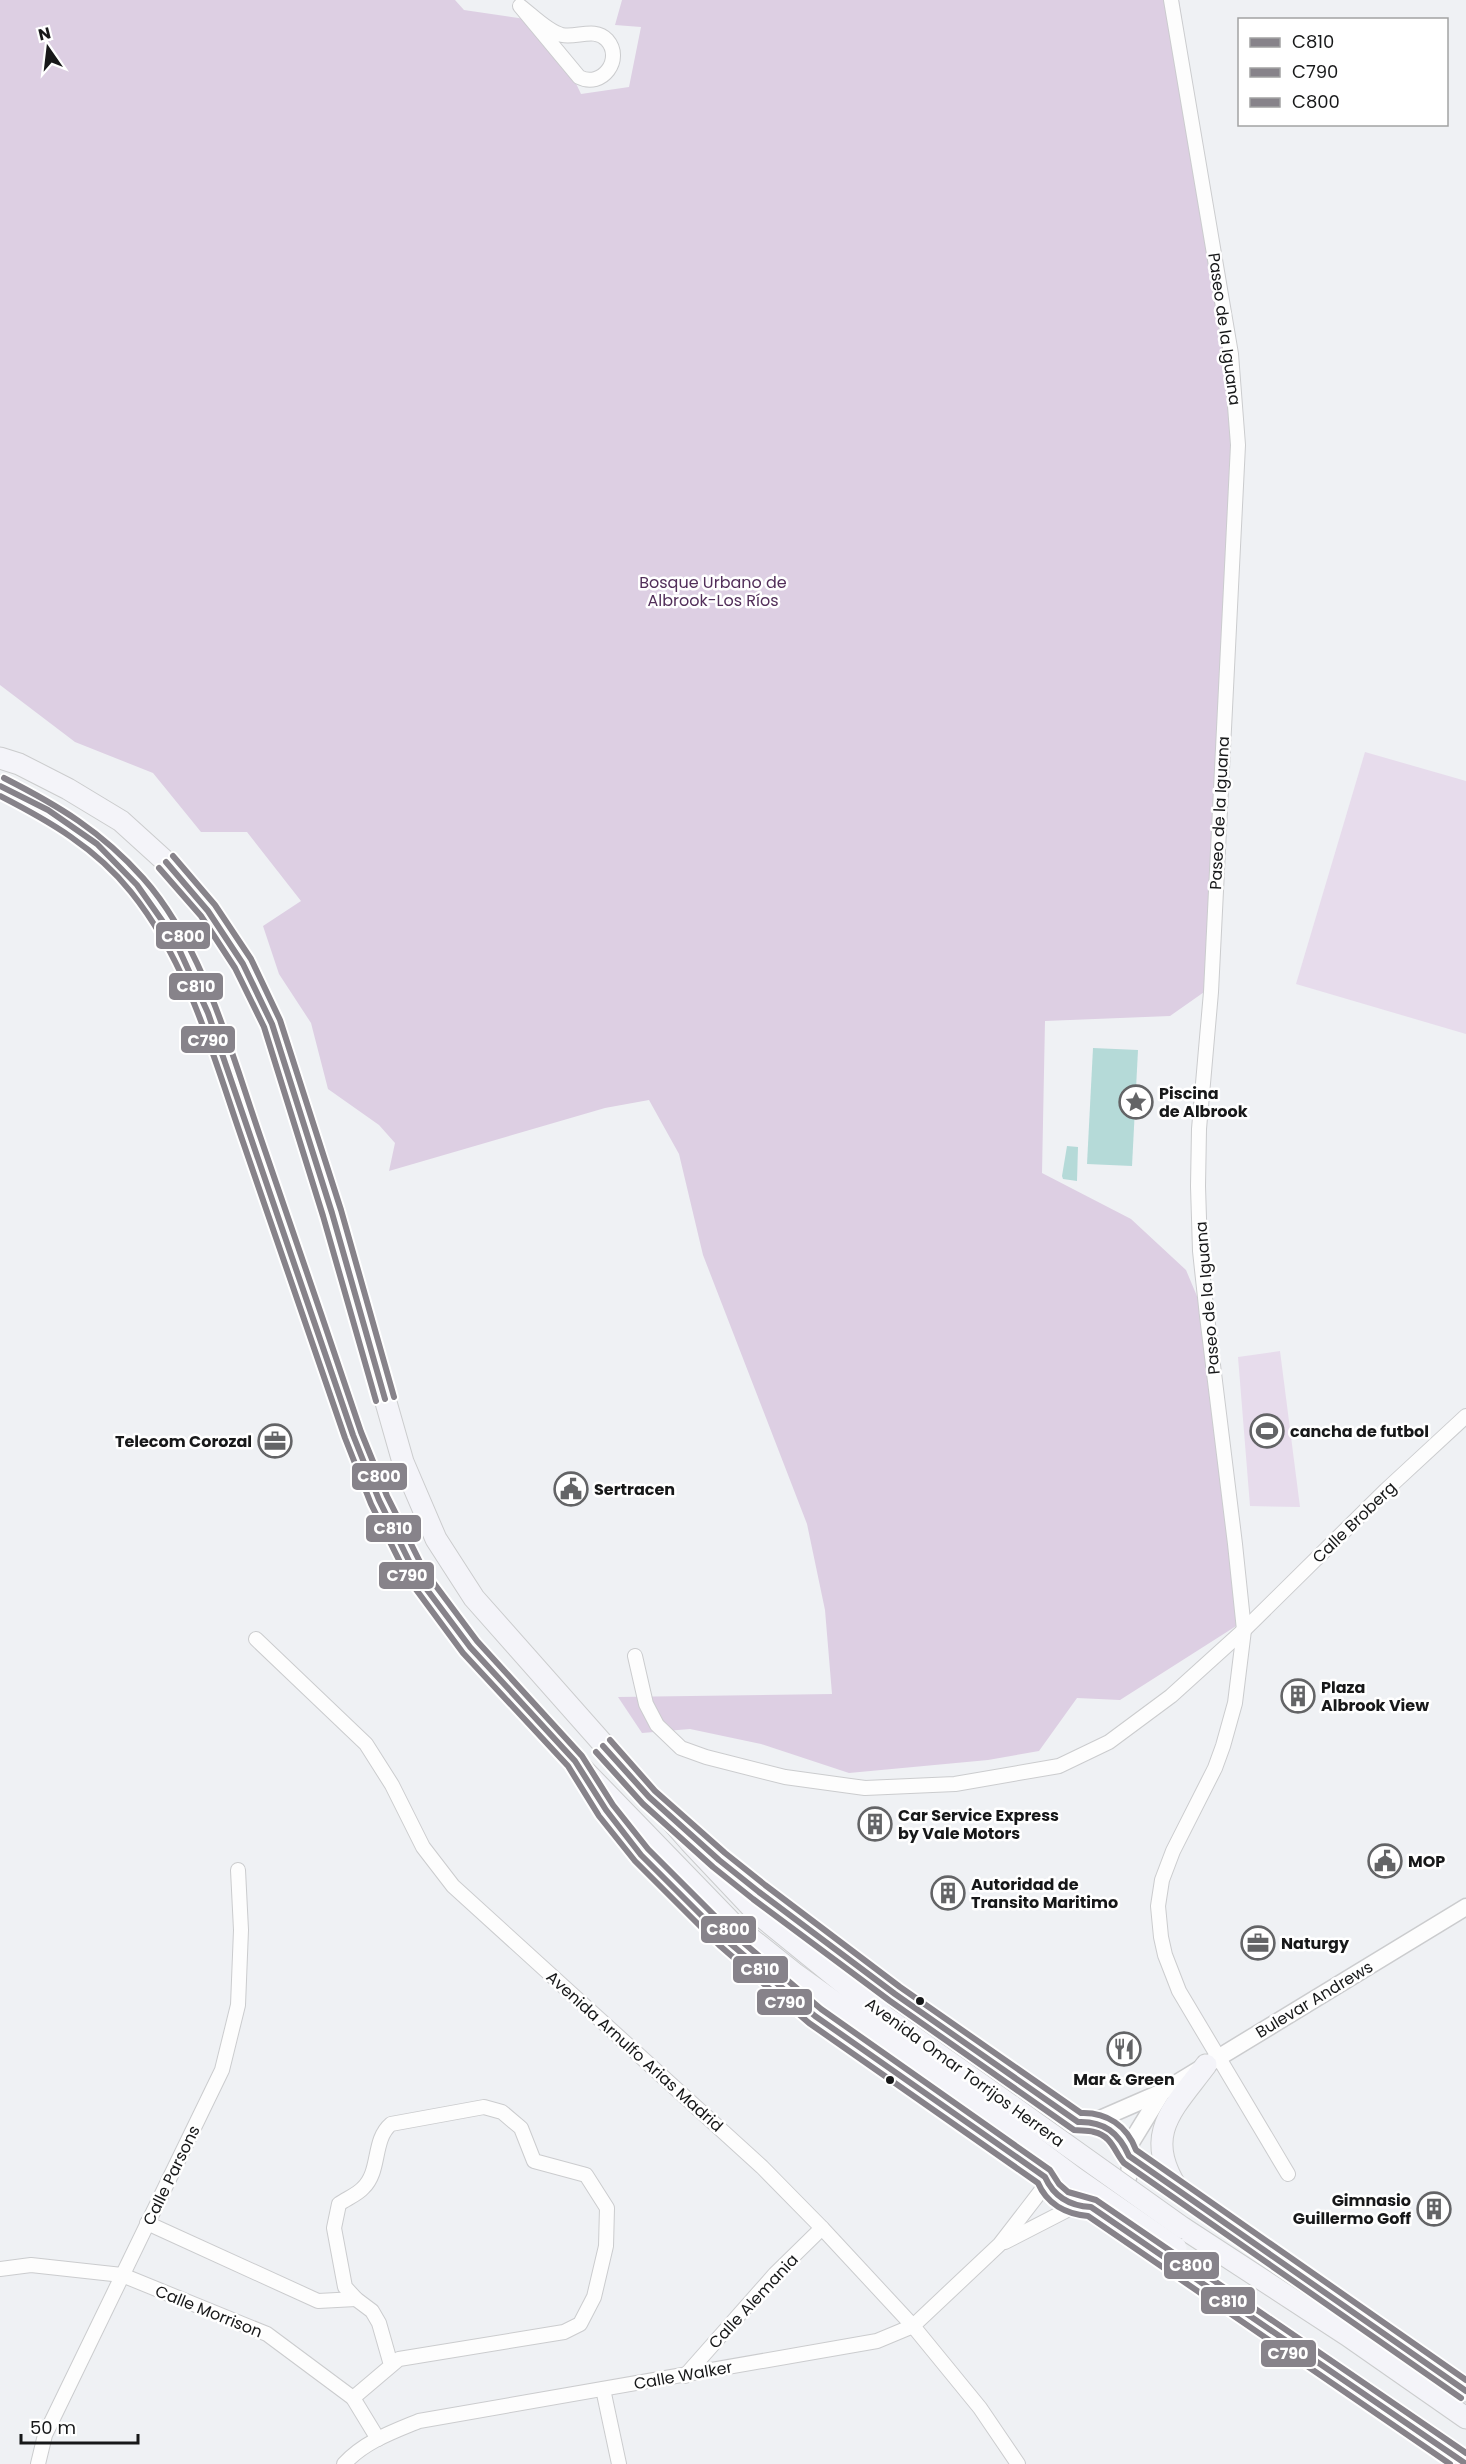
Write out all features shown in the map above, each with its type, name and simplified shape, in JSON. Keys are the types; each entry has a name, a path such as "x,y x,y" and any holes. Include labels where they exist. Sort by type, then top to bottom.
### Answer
{"main road":[{"name":"Avenida Omar Torrijos Herrera","path":"0,758 19,764 68,789 121,821 164,860 208,911 243,964 272,1024 332,1214 403,1462 436,1539 474,1598 649,1797 756,1912 884,2016 997,2119"},
{"name":"Avenida Omar Torrijos Herrera","path":"0,786 48,810 97,844 137,885 173,936 208,1012 353,1435 379,1500 416,1575 470,1647 575,1761 735,1926 794,1973 1076,2178 1175,2245 1466,2452"},
{"path":"649,1797 719,1860 819,1938 1017,2079 1085,2122"},
{"path":"1179,2191 1164,2163 1162,2133 1168,2115 1212,2061"},
{"path":"997,2119 999,2133 1011,2128 1020,2120 1025,2108 1026,2095 1017,2079"},
{"path":"997,2119 1046,2180"},
{"path":"1128,2152 1200,2206 1466,2391"},
{"path":"1175,2245 1158,2243 1158,2231 1162,2219 1171,2211 1182,2206 1200,2206"},
{"path":"1083,2207 1175,2245 1466,2464"},
{"name":"Avenida Omar Torrijos Herrera","path":"1175,2245 1347,2335 1466,2418"}],"street":[{"name":"Paseo de la Iguana","path":"1171,0 1231,354 1238,445 1211,992 1199,1129 1198,1186 1200,1251 1236,1544 1244,1629 1234,1703 1223,1746 1215,1768 1187,1820 1162,1880 1158,1906 1167,1965 1212,2061 1288,2174"},
{"path":"518,3 556,33 564,35 595,33 602,36 611,46 613,53 610,68 599,78 591,80 579,77 518,3"},
{"name":"Calle Broberg","path":"634,1656 650,1714 668,1738 681,1748 706,1757 785,1777 865,1788 954,1784 1059,1766 1109,1742 1171,1696 1466,1416"},
{"name":"Avenida Arnulfo Arias Madrid","path":"256,1639 366,1744 392,1785 423,1847 453,1886 762,2167 822,2228 913,2326 980,2408 1018,2464"},
{"name":"Calle Parsons","path":"38,2464 45,2435 222,2070 238,2005 241,1930 238,1870"},
{"name":"Bulevar Andrews","path":"1085,2122 1162,2092 1466,1907"},
{"name":"Bulevar Andrews","path":"1128,2152 1162,2092"},
{"path":"353,2398 399,2359 564,2332 580,2324 594,2297 604,2255 607,2208 586,2175 534,2161 521,2128 502,2112 484,2107 391,2124 384,2130 371,2175 363,2188 339,2204 334,2228 345,2287 356,2300 372,2311 379,2323 391,2365"},
{"path":"1085,2122 1105,2125 1116,2133 1128,2152 1129,2172 1122,2189 1108,2201 1083,2207 1061,2199 1046,2180 1044,2163 1050,2142 1065,2127 1085,2122"},
{"name":"Calle Walker","path":"344,2464 378,2439 419,2421 685,2376 877,2340 913,2326 1000,2244 1046,2180"},
{"name":"Calle Walker","path":"1000,2244 1083,2207"},
{"path":"147,2223 318,2301 356,2300"},
{"name":"Calle Alemania","path":"685,2376 776,2274 822,2228"},
{"name":"Calle Morrison","path":"0,2269 31,2265 122,2275 267,2334 353,2398 378,2439"},
{"path":"603,2389 619,2464"}],"shaded area":[{"path":"1365,752 1466,781 1466,1034 1296,984"},
{"name":"cancha de futbol","path":"1280,1351 1300,1507 1250,1506 1238,1357"}],"green space":[{"name":"Bosque Urbano de Albrook-Los Ríos","path":"0,0 455,0 464,10 532,20 564,58 581,94 629,87 641,27 615,25 622,0 1179,0 1207,190 1236,438 1207,990 1170,1016 1045,1021 1042,1173 1131,1219 1186,1270 1207,1320 1229,1434 1244,1621 1120,1700 1077,1698 1039,1751 988,1760 849,1773 761,1744 690,1729 642,1733 618,1697 832,1694 825,1610 807,1524 703,1255 679,1154 649,1100 605,1108 389,1171 395,1143 379,1125 328,1089 311,1023 279,974 263,926 301,901 247,832 201,832 153,773 75,742 0,685"}],"water":[{"path":"1093,1048 1138,1050 1132,1166 1087,1164"},
{"path":"1067,1146 1078,1147 1077,1181 1063,1179 1062,1176"}],"transit line":[{"name":"C800","path":"4,778 61,810 111,846 143,878 183,935 199,967 226,1035 361,1432 387,1496 424,1570 477,1641 582,1756 613,1805 648,1849 731,1932 821,2009 1050,2170 1059,2184 1068,2192 1096,2200 1466,2453"},
{"name":"C810","path":"0,786 48,810 97,844 137,885 173,936 208,1013 353,1435 379,1500 416,1575 470,1647 575,1761 606,1810 641,1855 725,1939 815,2016 1045,2177 1053,2190 1063,2199 1076,2205 1091,2207 1466,2464"},
{"name":"C790","path":"0,796 54,826 103,862 131,892 169,949 210,1044 345,1438 371,1504 409,1580 463,1653 568,1766 599,1816 635,1861 719,1945 809,2023 1038,2183 1047,2197 1058,2207 1088,2216 1450,2464"},
{"name":"C800","path":"173,856 215,905 251,959 280,1020 341,1210 394,1397"},
{"name":"C810","path":"166,862 208,911 243,964 272,1024 332,1213 385,1399"},
{"name":"C790","path":"159,868 201,916 235,968 264,1027 323,1216 376,1401"},
{"name":"C800","path":"610,1740 655,1791 725,1853 900,1987 1081,2113 1099,2115 1115,2122 1127,2134 1136,2150 1466,2380"},
{"name":"C810","path":"603,1746 649,1797 719,1860 895,1994 1078,2122 1096,2124 1110,2130 1129,2156 1466,2391"},
{"name":"C790","path":"596,1752 643,1804 713,1867 753,1899 890,2001 1074,2130 1091,2131 1105,2137 1124,2163 1461,2398"}],"place":[{"name":"Piscina de Albrook","path":"1136,1102"},
{"name":"cancha de futbol","path":"1267,1431"},
{"name":"Telecom Corozal","path":"275,1441"},
{"name":"Sertracen","path":"571,1489"},
{"name":"Plaza Albrook View","path":"1298,1696"},
{"name":"Car Service Express by Vale Motors","path":"875,1824"},
{"name":"MOP","path":"1385,1861"},
{"name":"Autoridad de Transito Maritimo","path":"948,1893"},
{"name":"Naturgy","path":"1258,1943"},
{"name":"Mar & Green","path":"1124,2049"},
{"name":"Gimnasio Guillermo Goff","path":"1434,2209"}]}
